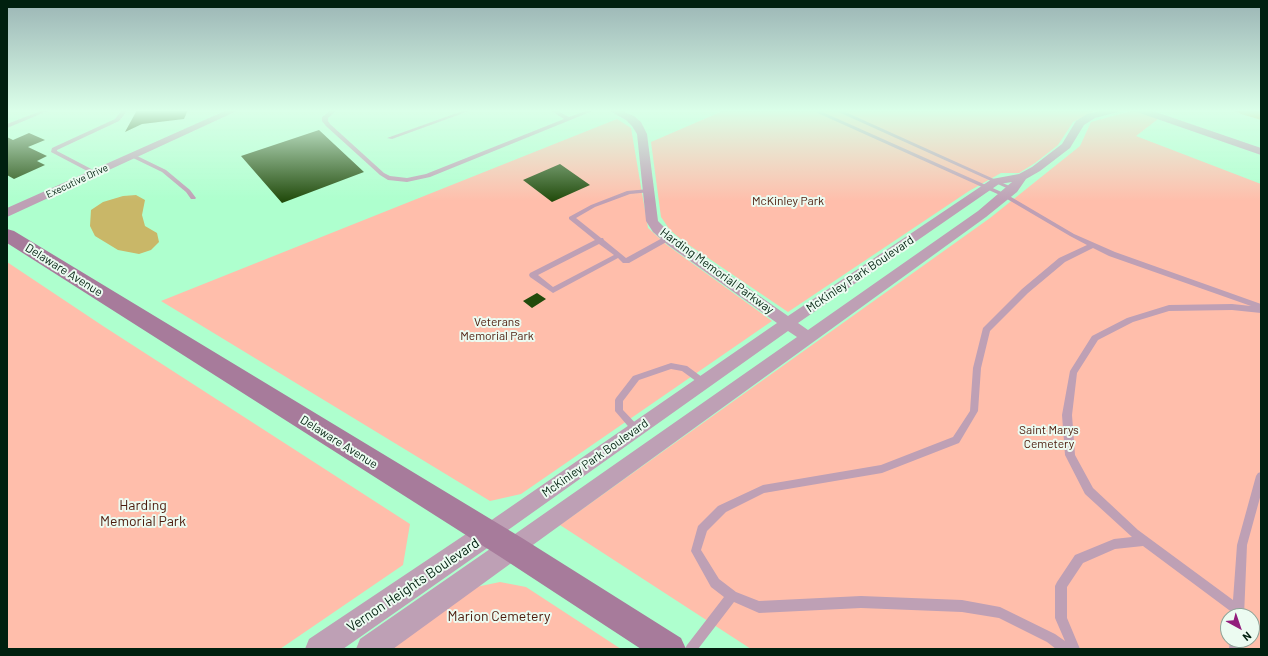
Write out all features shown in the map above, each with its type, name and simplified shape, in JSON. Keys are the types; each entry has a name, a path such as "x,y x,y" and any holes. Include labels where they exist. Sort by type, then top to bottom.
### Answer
{"main road":[{"name":"Delaware Avenue","path":"7,235 487,534 512,548 670,649"}],"street":[{"name":"Executive Drive","path":"7,213 167,141"},
{"name":"Harding Memorial Parkway","path":"643,141 652,221 668,238 809,338"},
{"name":"McKinley Park Boulevard","path":"512,548 982,214 1013,187 1066,146 1069,141"},
{"path":"1228,141 1261,152"},
{"name":"McKinley Park Boulevard","path":"487,534 703,382 991,184 1013,187"},
{"path":"703,382 723,398"},
{"name":"Vernon Heights Boulevard","path":"319,649 487,534"},
{"name":"Vernon Heights Boulevard","path":"370,649 512,548"}],"lane":[{"path":"72,141 54,149 54,152 96,173"},
{"path":"346,141 382,174 396,180 407,180 428,176 515,141"},
{"path":"887,141 991,184 1013,187 1093,245 1112,254 1261,308"},
{"path":"901,141 991,184"},
{"path":"133,156 164,171 188,191 193,198"},
{"path":"649,191 629,192 593,206 571,218 626,261 668,238"},
{"path":"601,240 533,275 553,290 619,255"},
{"path":"1066,649 1050,638 1000,613 962,606 861,602 760,607 732,596 715,583 696,551 702,529 722,509 763,489 882,469 956,440 974,411 977,368 986,330 1025,291 1062,260 1093,245"},
{"path":"1232,608 1134,533 1089,491 1070,456 1068,415 1073,373 1095,338 1130,320 1169,308 1261,308"},
{"path":"636,429 619,412 619,400 636,378 671,366 684,368 703,382"},
{"path":"1238,608 1242,544 1261,476"},
{"path":"1074,649 1061,618 1061,586 1079,559 1114,544 1145,541"},
{"path":"691,649 732,596"}],"green space":[{"name":"Veterans Memorial Park","path":"563,141 633,141 648,228 667,245 772,321 521,494 490,501 161,301"},
{"name":"McKinley Park","path":"654,141 1061,141 1058,145 1035,163 1019,173 1001,173 969,191 788,312 683,241 670,230 661,217 651,142"},
{"name":"Saint Marys Cemetery","path":"1082,141 1148,141 1261,184 1261,649 751,649 560,525 990,218 1080,146"},
{"name":"Harding Memorial Park","path":"7,262 103,326 410,524 403,565 280,649 7,649"},
{"name":"Marion Cemetery","path":"500,582 526,587 621,649 389,649 476,587"}],"shaded area":[{"path":"136,195 145,200 142,215 145,226 157,233 159,242 151,250 139,254 118,250 95,236 90,226 91,210 103,202 123,196"}],"building":[{"path":"7,141 44,141 28,147 47,156 37,161 45,165 14,179 7,175"},
{"path":"287,141 330,141 364,172 282,203 241,156"},
{"path":"560,164 590,185 552,202 523,180"},
{"path":"537,293 546,299 532,308 523,301"}]}
